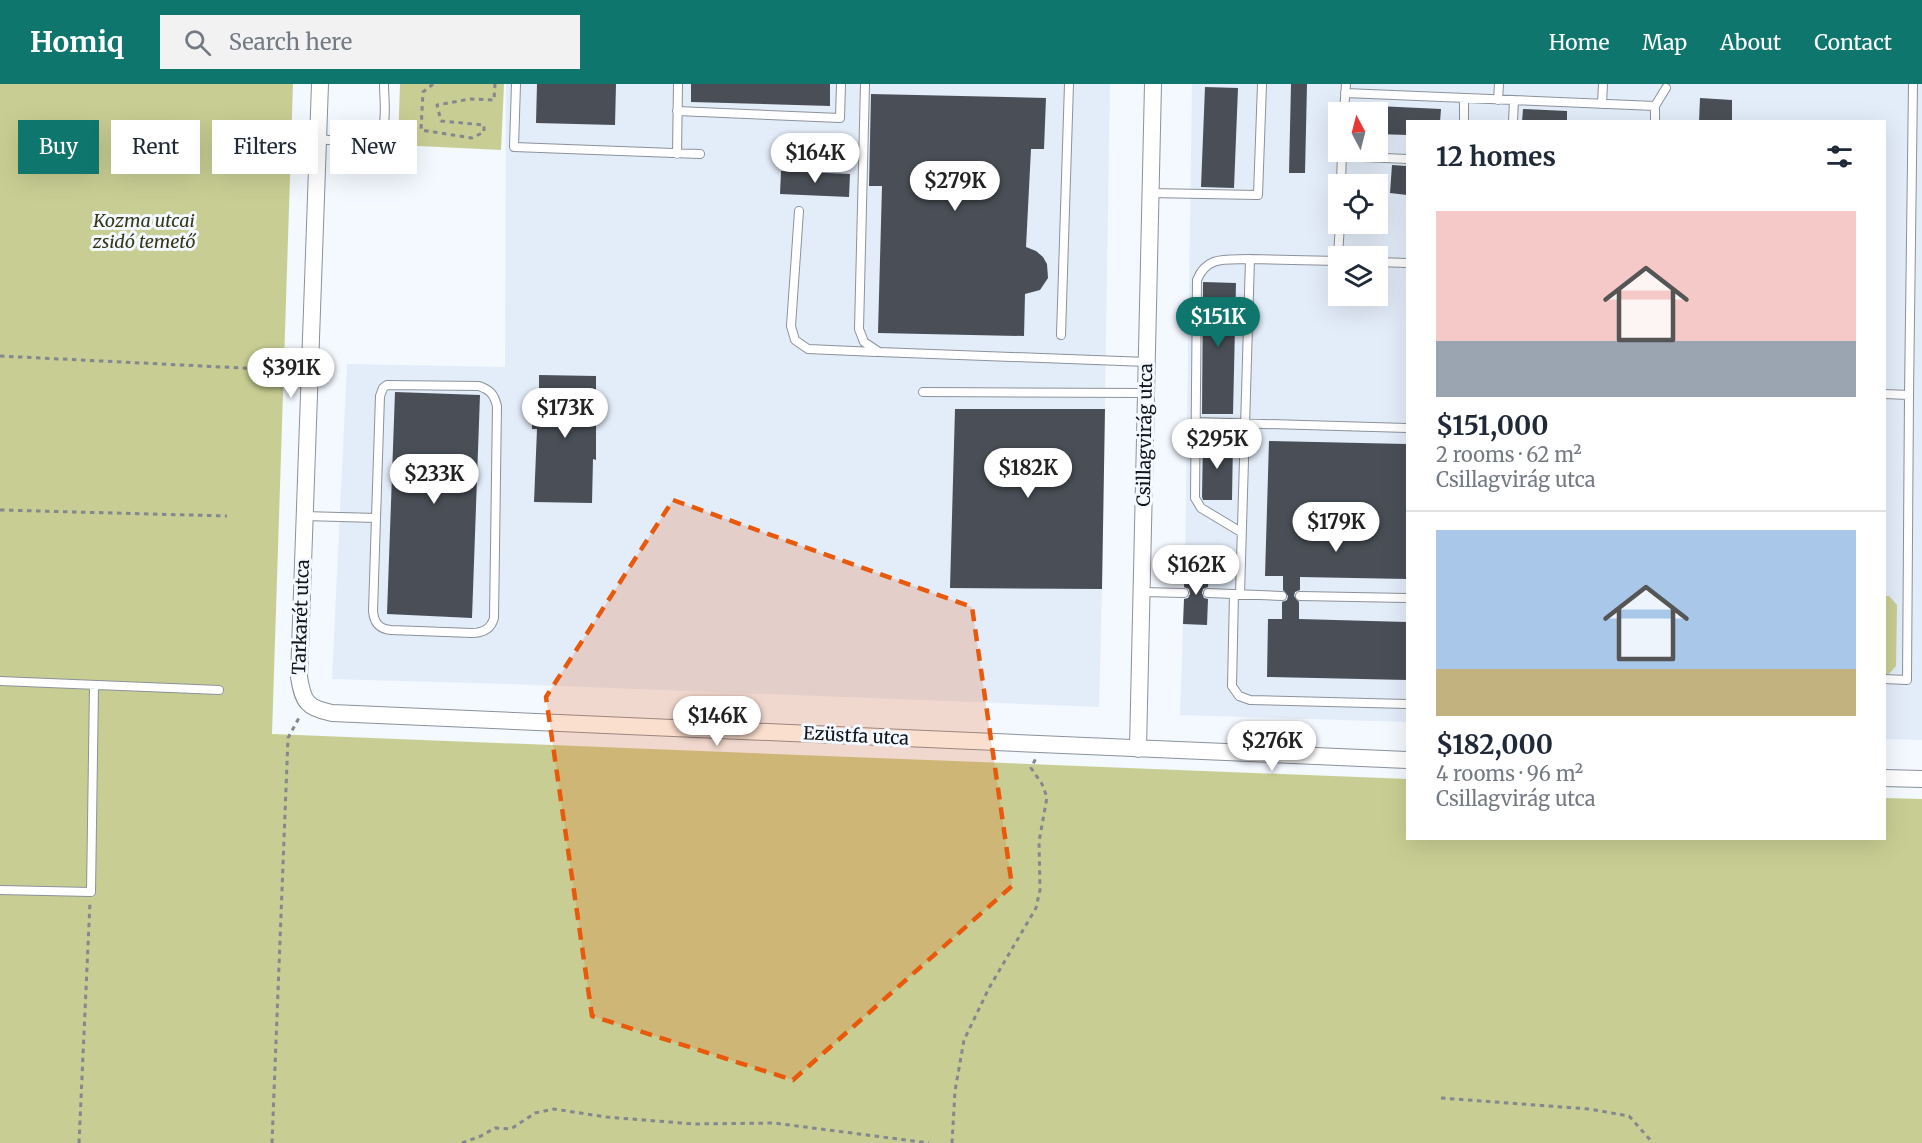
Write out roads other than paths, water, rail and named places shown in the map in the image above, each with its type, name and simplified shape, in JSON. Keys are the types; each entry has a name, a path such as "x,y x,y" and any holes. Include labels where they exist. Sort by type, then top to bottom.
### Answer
{"street":[{"name":"Tarkarét utca","path":"318,139 320,84"},
{"name":"Csillagvirág utca","path":"1138,749 1153,84"},
{"name":"Tarkarét utca","path":"307,704 301,693 299,677 317,174"},
{"name":"Ezüstfa utca","path":"307,704 332,713 1406,760"},
{"path":"1886,778 1922,780"}],"lane":[{"path":"318,139 371,144 376,141 383,131 384,84"},
{"path":"516,84 514,147 700,154"},
{"path":"677,154 678,84"},
{"path":"677,111 840,118 841,84"},
{"path":"865,84 860,329 864,342 879,352"},
{"path":"1061,335 1070,84"},
{"path":"1150,193 1258,195 1262,84"},
{"path":"1398,95 1399,84"},
{"path":"1498,100 1499,84"},
{"path":"1602,104 1603,84"},
{"path":"1886,679 1907,680 1908,394 1913,84"},
{"path":"1345,88 1398,95 1464,99 1655,106"},
{"path":"1655,120 1655,106 1666,88"},
{"path":"1464,99 1464,120"},
{"path":"1513,120 1514,100"},
{"path":"1388,158 1406,159"},
{"path":"799,211 791,326 795,340 808,349 1147,362"},
{"path":"1250,259 1241,532 1232,686 1239,696 1250,700 1406,704"},
{"path":"1241,532 1201,508 1195,498 1197,280 1202,269 1214,261 1328,259"},
{"path":"1388,262 1406,263"},
{"path":"392,383 478,386 489,391 497,406 494,618 489,627 479,633 472,633 391,630 379,626 375,622 373,610 376,518 380,396 383,388 392,383"},
{"path":"923,392 1146,393"},
{"path":"1886,394 1908,394"},
{"path":"1195,422 1406,428"},
{"path":"304,516 376,518"},
{"path":"1142,592 1184,593"},
{"path":"1208,594 1282,596"},
{"path":"1300,596 1406,598"},
{"path":"0,681 219,690"},
{"path":"0,890 91,891 94,686"}],"park label":[{"name":"Kozma utcai zsidó temető","path":"144,231"}]}
